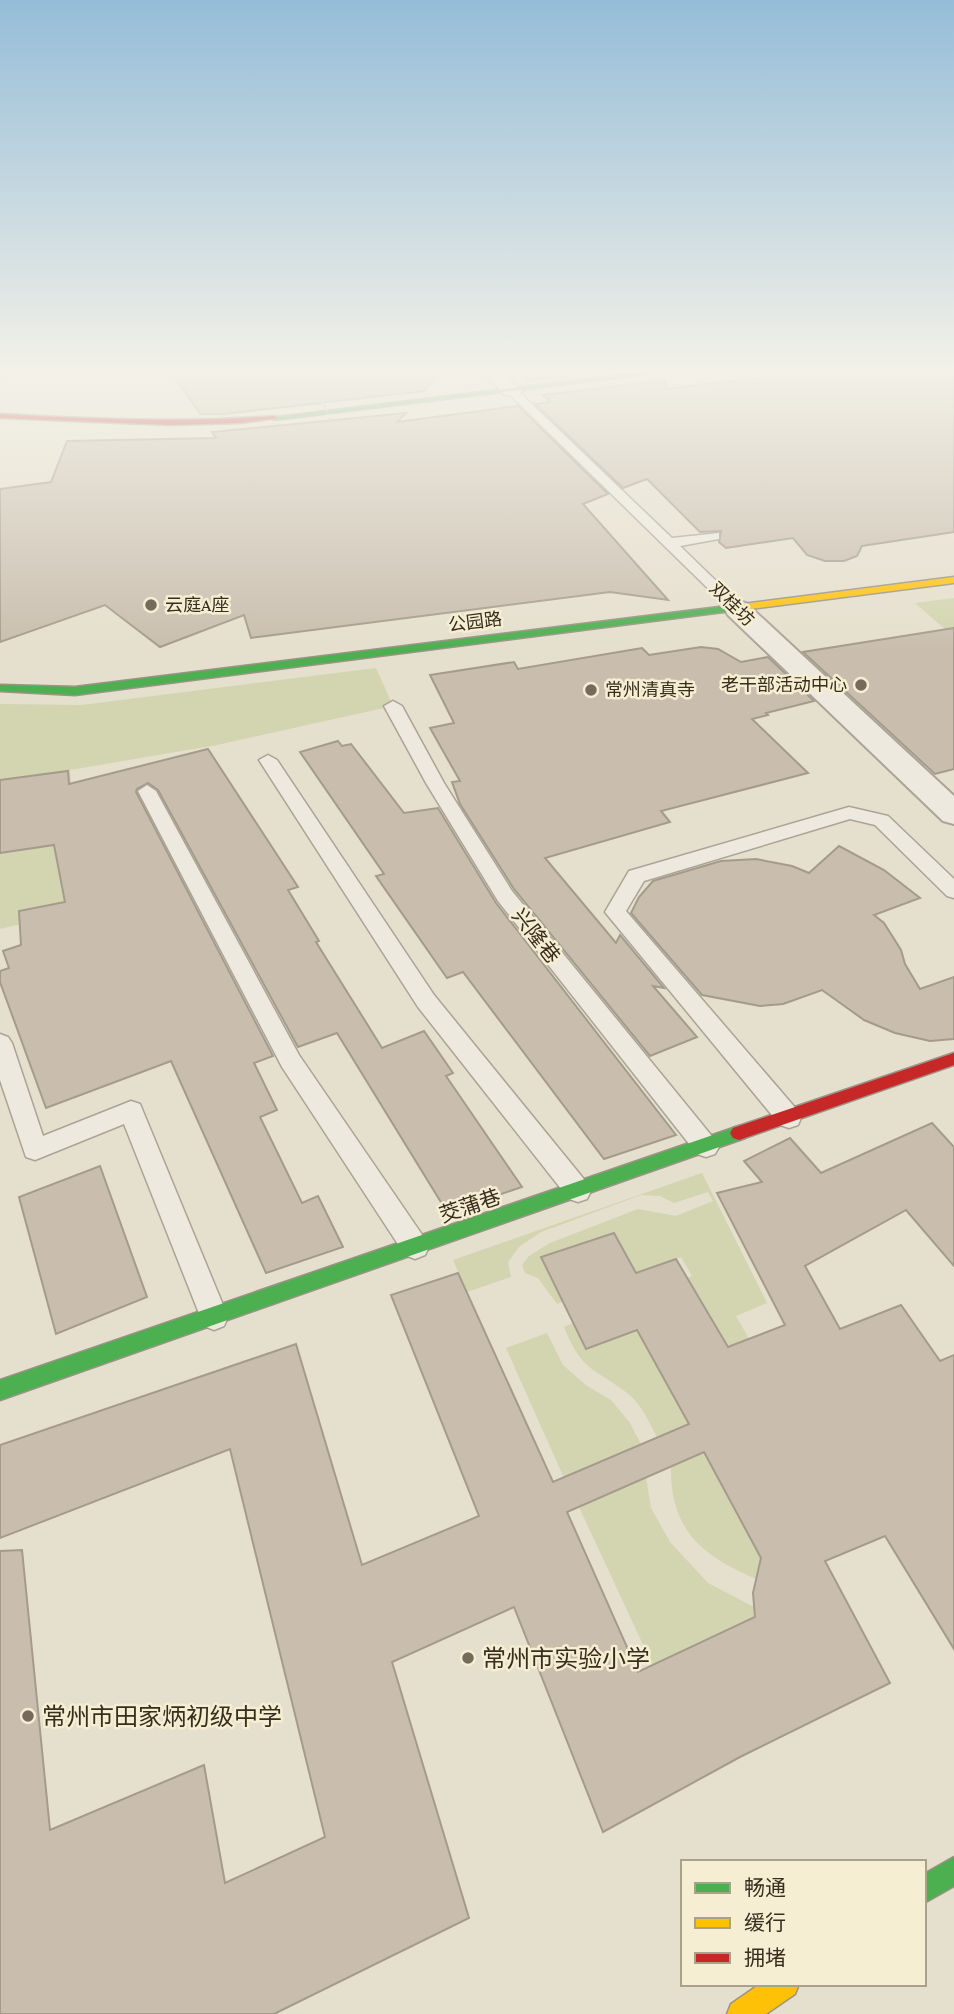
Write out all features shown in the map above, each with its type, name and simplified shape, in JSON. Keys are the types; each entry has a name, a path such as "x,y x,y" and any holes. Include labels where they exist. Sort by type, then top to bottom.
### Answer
{"main road":[{"name":"公园路","path":"0,688 75,691 954,580"},
{"name":"茭蒲巷","path":"0,1390 954,1059"},
{"path":"926,1889 954,1870"},
{"path":"741,2014 782,1986"}],"street":[{"name":"双桂坊","path":"737,609 954,814"}],"lane":[{"name":"双桂坊","path":"587,463 737,609"},
{"path":"669,543 714,536"},
{"name":"兴隆巷","path":"393,706 435,783 505,896 706,1147"},
{"path":"268,760 426,1001 578,1191"},
{"path":"147,791 290,1061 415,1247"},
{"path":"789,1118 615,912 636,876 849,813 881,820 954,891"},
{"path":"0,1043 35,1150 131,1111 214,1317"}],"green space":[{"path":"954,598 954,637 915,603"},
{"path":"376,668 393,706 217,745 70,770 73,821 98,906 0,929 0,704 82,705"},
{"path":"702,1173 767,1303 736,1316 760,1358 739,1366 699,1298 679,1306 668,1285 692,1276 681,1257 557,1304 538,1278 525,1273 522,1265 529,1256 550,1243 638,1209 676,1216 713,1201 708,1192 674,1203 660,1196 641,1195 541,1232 519,1247 508,1262 511,1277 467,1292 453,1260"},
{"path":"573,1323 586,1349 637,1330 689,1424 657,1437 631,1396 589,1366 576,1352 564,1327"},
{"path":"547,1333 563,1365 587,1386 611,1400 630,1423 641,1444 564,1478 506,1348"},
{"path":"704,1452 768,1569 756,1579 705,1550 692,1538 676,1507 671,1466"},
{"path":"646,1477 651,1508 670,1542 708,1583 754,1607 756,1617 653,1666 579,1507"}],"building":[{"path":"58,463 576,463 608,494 583,504 668,600 610,592 251,638 244,615 160,647 105,605 0,642 0,489 51,482"},
{"path":"597,463 954,463 954,532 862,546 857,556 844,561 825,561 807,555 793,538 726,548 719,542 721,531 700,532 647,479 623,488"},
{"path":"954,628 954,769 935,774 803,652"},
{"path":"701,647 718,649 741,662 768,657 814,701 752,719 808,773 661,811 670,822 545,858 616,943 620,935 664,988 653,986 697,1037 650,1056 514,889 460,804 452,782 460,781 430,728 454,723 430,675 514,662 518,669 642,648 649,655"},
{"path":"338,741 342,746 351,744 404,813 438,808 496,903 676,1135 604,1159 463,972 447,978 376,876 384,874 300,752"},
{"path":"208,749 298,887 288,890 319,941 316,942 382,1048 424,1031 453,1073 446,1076 522,1187 447,1212 337,1033 298,1047 158,790 148,783 136,792 273,1056 254,1063 277,1110 260,1117 302,1203 318,1196 343,1247 266,1273 171,1061 46,1108 0,982 0,971 9,968 3,951 21,945 19,911 65,902 54,845 0,853 0,780 68,771 69,784"},
{"path":"839,846 884,870 920,898 874,915 884,923 901,950 905,964 920,989 954,977 954,1039 930,1041 895,1033 864,1020 822,990 783,1004 760,1006 702,995 631,913 639,897 653,881 721,861 756,859 792,866 809,873"},
{"path":"932,1123 954,1147 954,1266 906,1210 805,1266 840,1329 901,1305 940,1361 954,1355 954,1649 885,1536 825,1561 890,1683 740,1757 603,1832 514,1607 392,1662 469,1918 274,2014 0,2014 0,1551 22,1550 50,1830 204,1765 225,1883 325,1837 230,1449 0,1538 0,1445 296,1344 362,1565 479,1516 391,1295 458,1273 553,1482 689,1424 637,1330 586,1349 541,1257 614,1233 636,1273 676,1259 728,1347 785,1325 717,1193 762,1182 744,1161 790,1138 821,1173","holes":["704,1452 761,1558 753,1593 755,1617 638,1672 567,1512"]},
{"path":"100,1166 147,1297 56,1334 19,1197"}],"traffic: fast":[{"path":"0,688 75,691 735,608"},
{"path":"0,1390 739,1133"},
{"path":"926,1889 954,1870"}],"traffic: slow":[{"path":"735,608 954,580"},
{"path":"741,2014 782,1986"}],"traffic: jam":[{"path":"739,1133 954,1059"}],"place":[{"name":"云庭A座","path":"151,605"},
{"name":"老干部活动中心","path":"861,685"},
{"name":"常州清真寺","path":"591,690"},
{"name":"常州市实验小学","path":"468,1658"},
{"name":"常州市田家炳初级中学","path":"28,1716"}]}
